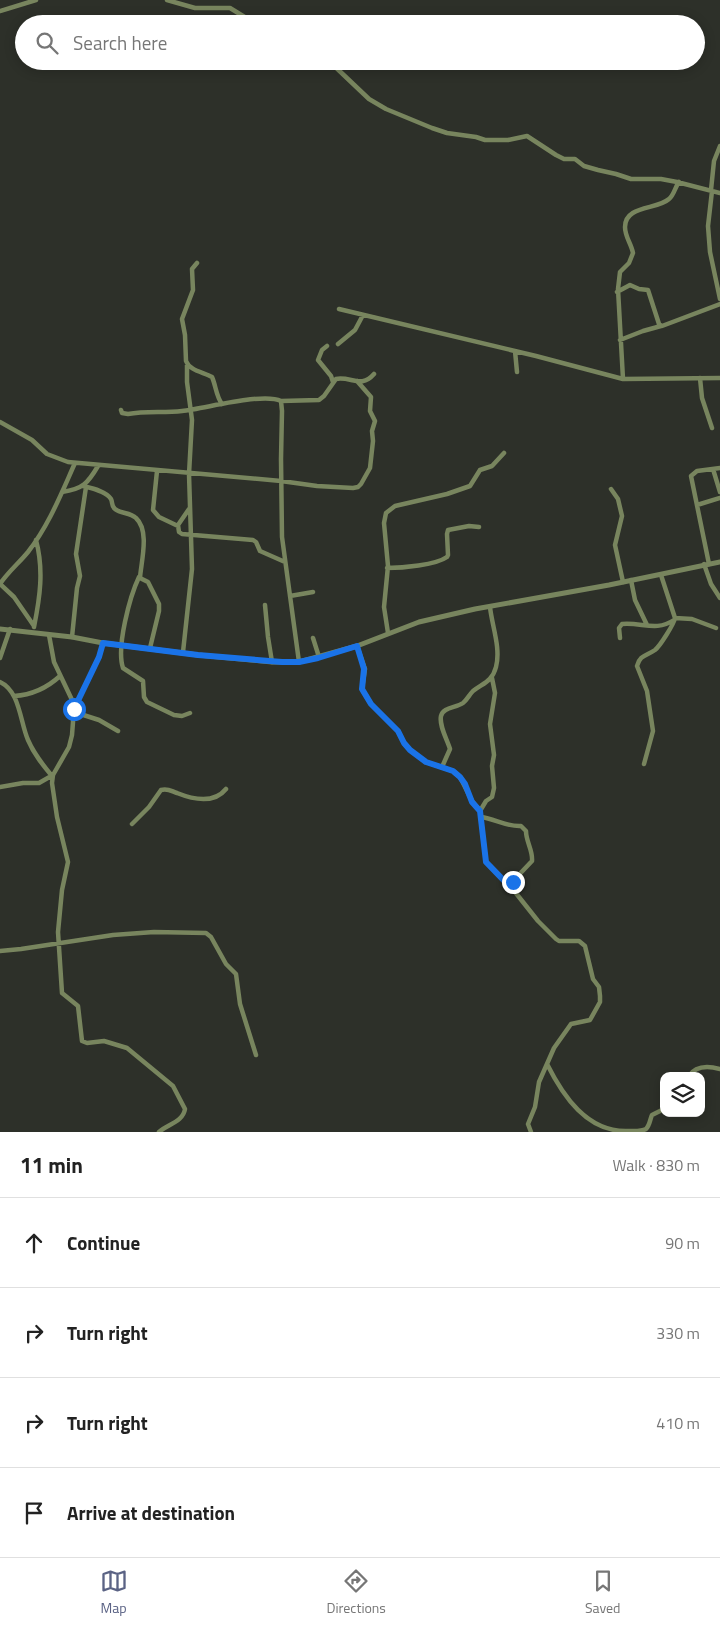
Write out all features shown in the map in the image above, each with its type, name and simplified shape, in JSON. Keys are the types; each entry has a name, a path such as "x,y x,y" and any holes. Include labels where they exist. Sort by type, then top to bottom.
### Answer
{"street":[{"path":"0,11 36,0"},
{"path":"167,0 192,7 212,9 229,7 242,15"},
{"path":"338,70 368,99 386,109 434,129 485,140 508,140 527,136 564,159 575,159 584,166 631,180 661,179 720,193"},
{"path":"720,146 714,161 708,226 710,252 720,299"},
{"path":"623,379 618,292 620,272 629,263 633,253 626,237 625,226 627,218 641,209 654,206 670,198 679,182"},
{"path":"183,652 192,569 189,474 192,409 187,382 187,365 184,353 185,335 182,319 193,290 192,269 197,263"},
{"path":"618,292 630,285 648,291 661,326"},
{"path":"620,340 643,331 668,325 720,304"},
{"path":"339,309 623,379 720,378"},
{"path":"338,344 355,330 363,315"},
{"path":"327,346 320,354 318,360 331,376 333,382"},
{"path":"515,351 517,372"},
{"path":"187,365 212,377 217,396 222,404"},
{"path":"121,410 122,413 128,414 192,409 274,399 281,402 318,400 324,396 336,379 342,378 357,382 367,380 374,374"},
{"path":"700,378 702,398 712,428"},
{"path":"0,422 32,440 47,454 60,460 75,463 340,488 358,487 364,480 372,461 371,451 374,441 372,432 375,421 370,411 371,397 357,382"},
{"path":"281,402 282,537 299,662"},
{"path":"388,633 384,607 387,568 384,523 386,513 395,506 447,494 470,486 479,471 492,466 504,452"},
{"path":"39,633 14,598 0,584 36,540 51,517 75,463"},
{"path":"72,637 80,576 76,554 85,487 98,466"},
{"path":"720,468 697,471 691,476 711,584 720,598"},
{"path":"713,469 720,492"},
{"path":"157,471 152,510 159,517 178,526"},
{"path":"62,492 85,487 108,495 114,508 122,513 134,516 139,522 144,546 140,576 133,591 121,645 123,668 144,681 144,697 147,702 178,716 186,716 190,713"},
{"path":"611,489 618,499 622,516 615,545 623,582"},
{"path":"697,505 720,498"},
{"path":"189,509 178,526 180,533 190,536 253,540 260,551 285,562"},
{"path":"387,568 400,568 442,560 448,555 448,530 469,526 479,527"},
{"path":"34,627 41,583 40,558 36,540"},
{"path":"0,629 272,662 299,662 357,646 419,622 507,602 623,582 720,562"},
{"path":"644,764 653,731 647,691 637,666 641,658 659,646 673,625 674,619 660,575"},
{"path":"140,576 141,580 148,582 159,604 150,648"},
{"path":"631,580 635,600 647,625"},
{"path":"290,596 313,592"},
{"path":"265,605 272,662"},
{"path":"480,811 486,801 492,796 494,788 492,763 494,755 490,724 494,696 492,678 497,657 490,607"},
{"path":"620,638 618,631 620,625 633,623 664,626 674,619 692,619 716,628"},
{"path":"0,658 10,629"},
{"path":"49,635 52,657 74,710 69,747 52,776 57,817 68,862 62,890 58,932 62,993 78,1006 82,1041 87,1043 104,1041 127,1048 173,1086 185,1109 182,1118 158,1132"},
{"path":"313,638 319,657"},
{"path":"74,710 99,657 103,643"},
{"path":"357,646 364,669 362,689 371,704 398,731 410,750 426,762 453,771 465,784 472,802 480,811 486,862 556,939 579,941 583,944 590,962 593,978 599,989 600,1002 590,1019 571,1024 554,1048 539,1082 535,1107 528,1124 531,1132"},
{"path":"14,696 30,694 60,676"},
{"path":"442,767 450,749 442,727 441,714 445,710 462,703 473,691 492,678"},
{"path":"0,682 6,685 14,696 28,742 41,764 52,776"},
{"path":"74,710 99,720 118,731"},
{"path":"0,787 23,782 39,782 52,776"},
{"path":"132,824 162,790 168,789 181,794 208,799 220,795 226,789"},
{"path":"481,817 492,819 508,826 521,826 526,831 526,839 532,853 532,861 514,880 512,889"},
{"path":"0,951 112,935 154,932 200,932 208,934 226,964 236,974 240,1004 256,1055"},
{"path":"547,1064 580,1114 607,1130 623,1132 643,1130 648,1126 652,1115 660,1111"},
{"path":"693,1072 706,1066 720,1068"}],"route":[{"path":"74,709 99,657 103,643 272,662 299,662 357,646 364,665 362,689 371,704 398,731 410,750 426,762 453,771 460,777 472,802 480,811 484,858 486,862 512,889 513,882"}]}
